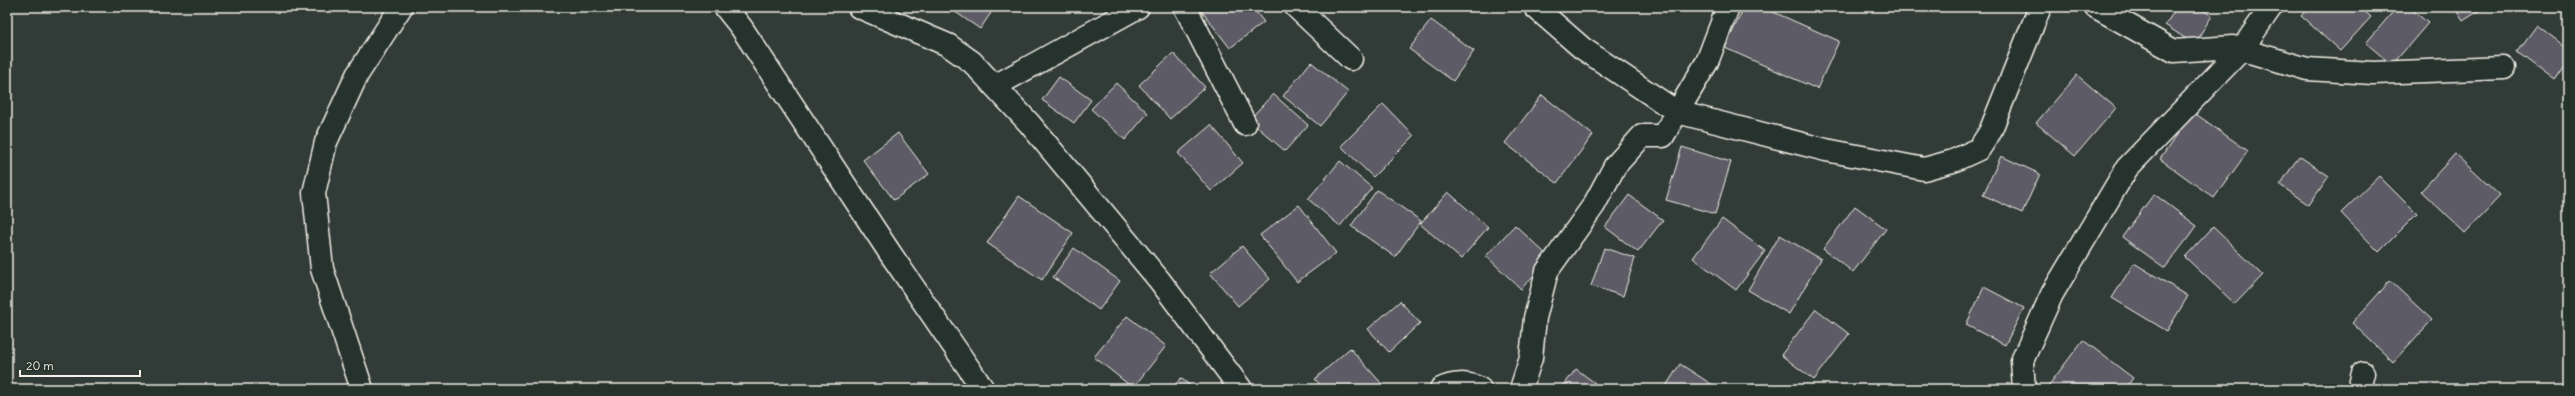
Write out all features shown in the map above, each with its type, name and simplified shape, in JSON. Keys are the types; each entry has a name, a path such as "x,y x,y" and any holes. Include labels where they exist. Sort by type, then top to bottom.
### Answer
{"street":[{"path":"362,389 322,269 314,193 326,142 351,88 401,7"},
{"path":"725,7 741,27 890,253 983,389"},
{"path":"859,7 948,45 972,62 1029,123 1160,281 1241,389"},
{"path":"995,86 1138,7"},
{"path":"1185,7 1245,124"},
{"path":"1296,7 1351,59"},
{"path":"1535,7 1582,48 1677,112 1826,150 1924,169 1953,161 1979,149 1990,132 2040,7"},
{"path":"1521,389 1531,358 1535,318 1547,271 1594,205 1615,166 1642,136 1663,136 1707,62 1728,7"},
{"path":"2096,7 2174,51 2233,47 2307,69 2373,73 2504,68"},
{"path":"2024,389 2022,361 2052,294 2127,168 2242,49 2271,7"},
{"path":"1441,389 1448,385 1462,384 1480,389"}],"building":[{"path":"948,7 995,7 980,29"},
{"path":"1203,7 1252,7 1264,22 1230,48 1200,9"},
{"path":"1744,7 1762,7 1839,41 1817,89 1725,48"},
{"path":"2177,7 2198,7 2212,16 2194,44 2165,25"},
{"path":"2309,7 2360,7 2371,17 2340,51 2301,16"},
{"path":"2397,7 2409,7 2428,23 2392,65 2366,43"},
{"path":"2454,7 2485,7 2463,21"},
{"path":"1431,20 1474,51 1453,81 1409,49"},
{"path":"2537,25 2568,49 2568,60 2554,80 2517,52"},
{"path":"1173,53 1205,87 1170,119 1139,85"},
{"path":"1311,62 1348,92 1320,126 1283,96"},
{"path":"2077,75 2116,108 2075,156 2036,123"},
{"path":"1059,77 1091,100 1074,123 1042,100"},
{"path":"1116,83 1148,113 1125,140 1091,109"},
{"path":"1273,94 1308,125 1285,151 1249,120"},
{"path":"1542,95 1593,135 1557,183 1505,143"},
{"path":"1383,104 1414,136 1373,177 1341,146"},
{"path":"2193,112 2248,151 2214,198 2160,159"},
{"path":"1211,125 1243,163 1211,191 1178,153"},
{"path":"898,133 929,174 894,200 863,160"},
{"path":"1682,147 1731,162 1715,214 1666,200"},
{"path":"2455,154 2500,196 2465,233 2421,191"},
{"path":"2001,156 2040,174 2022,213 1983,195"},
{"path":"2299,156 2329,176 2309,205 2280,185"},
{"path":"1340,161 1372,188 1340,226 1308,199"},
{"path":"2379,176 2417,214 2379,252 2341,213"},
{"path":"1377,190 1421,221 1395,257 1351,226"},
{"path":"1448,192 1488,227 1461,259 1420,224"},
{"path":"2154,194 2197,226 2165,268 2122,237"},
{"path":"1629,195 1663,220 1638,252 1605,227"},
{"path":"1019,196 1073,233 1042,280 987,243"},
{"path":"1299,205 1336,253 1297,282 1260,235"},
{"path":"1855,206 1886,229 1853,272 1823,249"},
{"path":"1722,219 1765,251 1736,290 1693,258"},
{"path":"1515,225 1550,258 1521,289 1486,256"},
{"path":"2213,227 2263,275 2235,304 2185,257"},
{"path":"1780,235 1821,259 1789,314 1748,290"},
{"path":"1242,246 1270,279 1238,306 1210,273"},
{"path":"1074,248 1120,281 1099,310 1053,277"},
{"path":"1604,248 1635,258 1623,296 1591,286"},
{"path":"2134,263 2188,296 2167,331 2112,298"},
{"path":"2390,281 2432,320 2393,362 2352,323"},
{"path":"1984,287 2024,308 2005,345 1966,325"},
{"path":"1400,301 1420,323 1389,352 1368,329"},
{"path":"1816,309 1849,334 1814,380 1781,355"},
{"path":"1127,316 1166,346 1133,388 1094,357"},
{"path":"2083,340 2133,378 2125,389 2046,389"},
{"path":"1350,348 1382,384 1376,389 1324,389 1315,379"},
{"path":"1680,364 1719,389 1664,389"},
{"path":"1576,369 1603,389 1561,389"},
{"path":"1181,378 1194,389 1171,389"}]}
